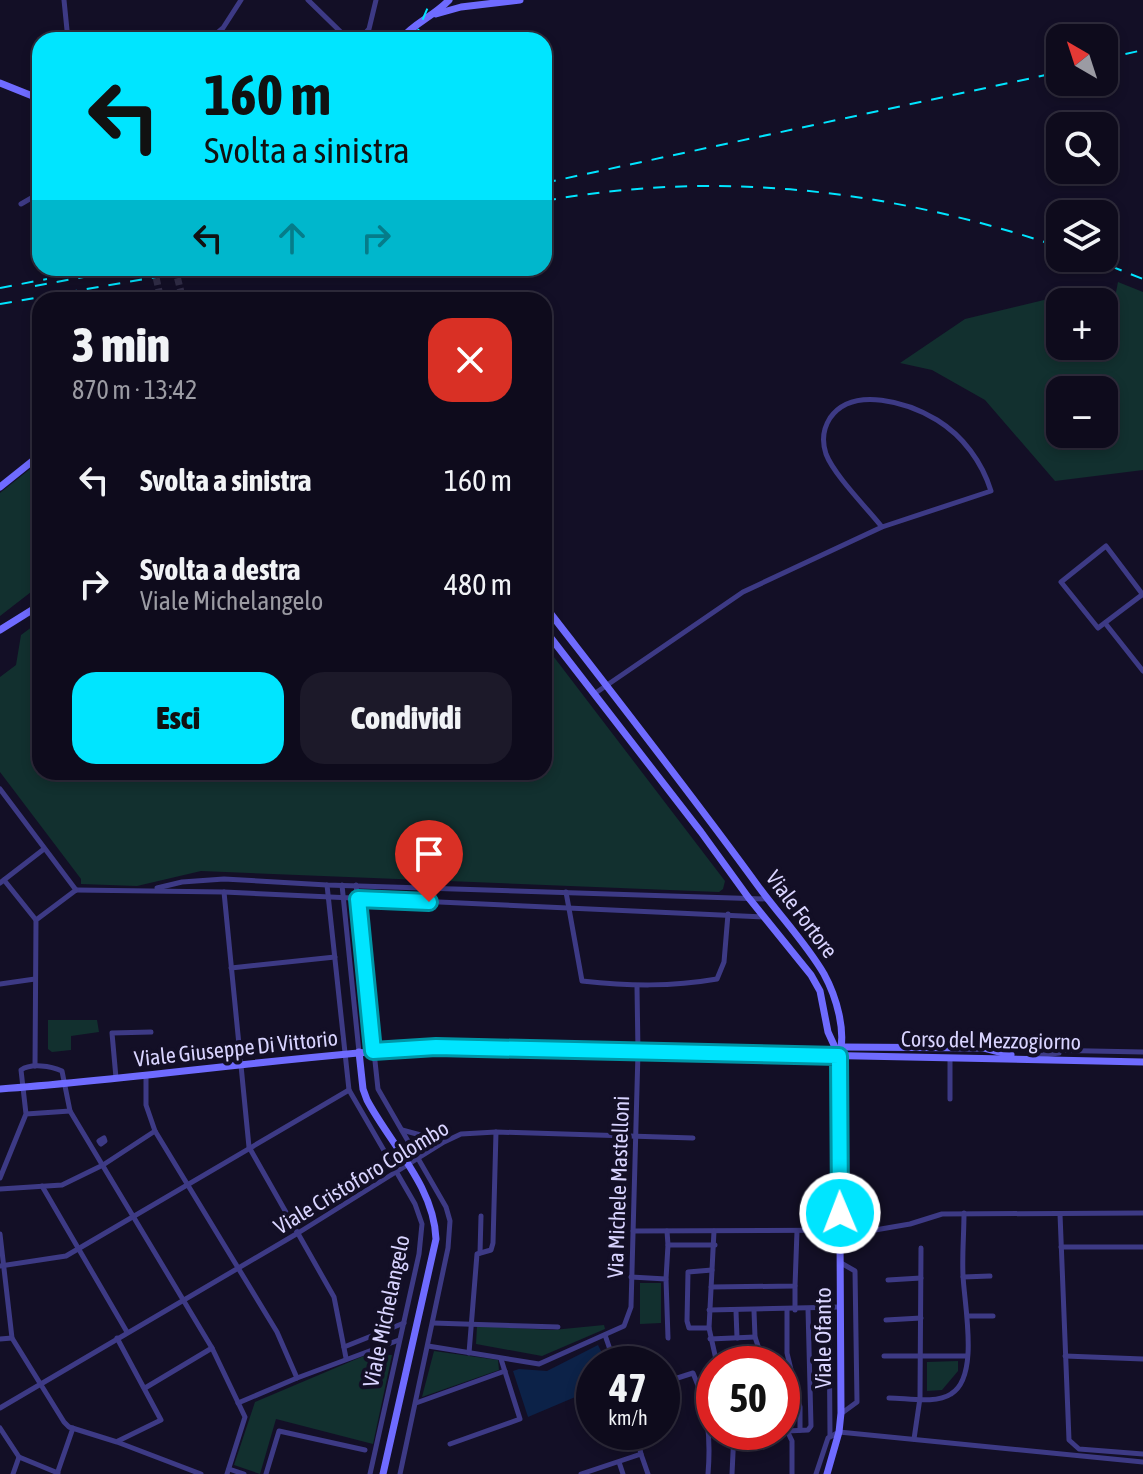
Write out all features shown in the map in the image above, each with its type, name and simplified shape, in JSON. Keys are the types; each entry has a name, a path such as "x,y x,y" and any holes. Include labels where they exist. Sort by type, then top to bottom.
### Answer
{"main road":[{"path":"436,14 449,0"},
{"path":"409,32 436,14 455,8 520,0"},
{"path":"0,83 32,96"},
{"path":"0,487 32,461"},
{"path":"0,630 32,610"},
{"name":"Viale Fortore","path":"552,615 678,777 825,976 836,1007 842,1047 839,1056"},
{"name":"Viale Fortore","path":"552,640 811,975 820,991 828,1032 839,1056"},
{"path":"665,785 678,777"},
{"name":"Viale Giuseppe Di Vittorio","path":"0,1089 66,1085 359,1052 436,1047 839,1056"},
{"name":"Corso del Mezzogiorno","path":"842,1047 984,1048"},
{"path":"984,1048 1024,1058"},
{"name":"Viale Michelangelo","path":"359,1052 367,1100 426,1196 435,1219 435,1243 383,1474"},
{"name":"Corso del Mezzogiorno","path":"839,1056 1143,1062"},
{"name":"Viale Ofanto","path":"827,1474 841,1413 839,1056"}],"street":[{"path":"64,0 67,32"},
{"path":"217,32 241,0"},
{"path":"308,0 341,32"},
{"path":"366,32 376,0"},
{"path":"21,204 32,198"},
{"path":"594,695 743,592 882,527 991,491 983,469 971,451 938,421 905,406 876,400 859,401 843,406 831,416 825,429 824,446 832,464 882,527"},
{"path":"1106,546 1143,594 1098,628 1061,582 1106,546"},
{"path":"1105,623 1143,671"},
{"path":"0,789 76,890"},
{"path":"35,1066 36,920 2,881 44,849"},
{"path":"148,891 182,882 214,880 767,899"},
{"path":"279,895 280,882"},
{"name":"Viale Michelangelo","path":"327,885 349,1090 415,1204 422,1224 419,1254 370,1474"},
{"name":"Viale Michelangelo","path":"342,885 359,1052"},
{"path":"356,885 378,1089 446,1207 450,1221 448,1248 400,1474"},
{"path":"36,920 76,890 224,892 764,917"},
{"path":"224,892 249,1147 334,1297 346,1358"},
{"path":"566,892 582,981 637,987 677,986 717,979 724,962 728,914"},
{"path":"231,968 335,957"},
{"path":"0,984 35,979"},
{"name":"Via Michele Mastelloni","path":"428,1346 539,1364 624,1326 628,1318 633,1231 637,987"},
{"path":"116,1079 112,1033 151,1032"},
{"name":"Corso del Mezzogiorno","path":"984,1048 1143,1052"},
{"path":"1024,1058 1072,1050"},
{"path":"950,1058 950,1099"},
{"path":"0,1178 26,1114 21,1070 35,1066 62,1071 70,1111 212,1348 245,1417 228,1472 244,1474"},
{"path":"146,1075 146,1105 155,1131 277,1332 297,1378"},
{"path":"2,1266 66,1256 349,1090"},
{"path":"26,1114 70,1111"},
{"path":"402,1130 444,1142"},
{"path":"0,1189 62,1185 103,1165 155,1131"},
{"path":"469,1353 477,1254 491,1250 493,1243 496,1132"},
{"name":"Viale Cristoforo Colombo","path":"0,1408 461,1134 496,1132 693,1138"},
{"path":"42,1186 127,1332"},
{"path":"889,1398 940,1398 959,1387 966,1373 968,1316 963,1277 964,1213"},
{"path":"633,1231 875,1230 942,1214 1143,1213"},
{"path":"1060,1214 1067,1433 1072,1445 1079,1449 1143,1454"},
{"path":"480,1253 481,1216"},
{"path":"667,1231 668,1338"},
{"path":"712,1346 709,1310 714,1231"},
{"path":"795,1310 797,1231"},
{"path":"0,1234 12,1338 64,1422 73,1428 201,1474"},
{"path":"435,1243 448,1248"},
{"path":"668,1245 715,1245"},
{"path":"1061,1247 1143,1247"},
{"path":"914,1439 920,1398 921,1248"},
{"path":"841,1263 855,1271 857,1402 841,1413"},
{"path":"709,1328 689,1328 688,1272 712,1270"},
{"path":"963,1277 990,1276"},
{"path":"631,1277 666,1279"},
{"path":"888,1280 921,1278"},
{"path":"711,1287 795,1286"},
{"path":"709,1310 841,1307"},
{"path":"816,1474 830,1436 829,1308"},
{"path":"800,1430 808,1430 811,1426 808,1309"},
{"path":"736,1310 737,1338"},
{"path":"787,1310 787,1346"},
{"path":"754,1311 758,1346"},
{"path":"968,1316 993,1316"},
{"path":"886,1320 921,1318"},
{"path":"344,1347 404,1323"},
{"path":"433,1323 558,1327"},
{"path":"604,1334 608,1346"},
{"path":"710,1339 755,1337"},
{"path":"0,1339 12,1338"},
{"path":"117,1338 161,1420 117,1442"},
{"path":"238,1403 400,1339"},
{"path":"145,1388 212,1348"},
{"path":"884,1356 966,1356"},
{"path":"1065,1356 1143,1359"},
{"path":"450,1444 520,1419 501,1359"},
{"path":"415,1403 505,1371"},
{"path":"680,1377 693,1373 707,1412 708,1474"},
{"path":"0,1428 19,1457 58,1473 73,1428"},
{"path":"266,1474 279,1431 365,1450"},
{"path":"830,1436 839,1432 1143,1462"},
{"path":"640,1450 648,1474"},
{"path":"732,1474 733,1450"},
{"path":"792,1450 792,1474"},
{"path":"581,1474 641,1454"},
{"path":"13,1474 19,1457"},
{"path":"619,1462 623,1474"}],"green space":[{"path":"1118,282 1143,292 1143,470 1055,481 985,400 932,370 900,363 965,319 1044,300 1046,360 1118,360"},
{"path":"32,467 32,591 0,616 0,493"},
{"path":"32,627 32,780 552,780 552,654 725,881 723,889 719,892 201,871 137,886 81,884 81,879 0,772 0,677 16,665 21,635"},
{"path":"48,1020 97,1020 99,1032 71,1036 71,1050 52,1052 48,1049"},
{"path":"640,1283 661,1283 661,1323 640,1324"},
{"path":"604,1325 605,1329 542,1356 476,1344 477,1326 553,1330"},
{"path":"434,1351 498,1360 499,1370 422,1397"},
{"path":"366,1355 392,1355 373,1444 276,1419 260,1474 234,1465 255,1402"},
{"path":"958,1361 958,1371 942,1390 927,1391 927,1362"}],"water":[{"path":"576,1356 576,1397 528,1417 513,1371 547,1371"}],"tunnel":[{"path":"156,276 159,292"},
{"path":"177,276 181,292"}],"railway":[{"path":"417,32 431,0"},
{"path":"1118,56 1143,50"},
{"path":"552,181 1046,75"},
{"path":"552,200 610,191 675,187 740,186 805,191 933,211 1046,243"},
{"path":"1118,269 1143,279"},
{"path":"35,286 89,276"},
{"path":"70,292 163,276"},
{"path":"0,288 47,279"},
{"path":"0,304 32,298"}],"route":[{"path":"429,902 358,899 373,1051 436,1047 839,1056 840,1213"}]}
